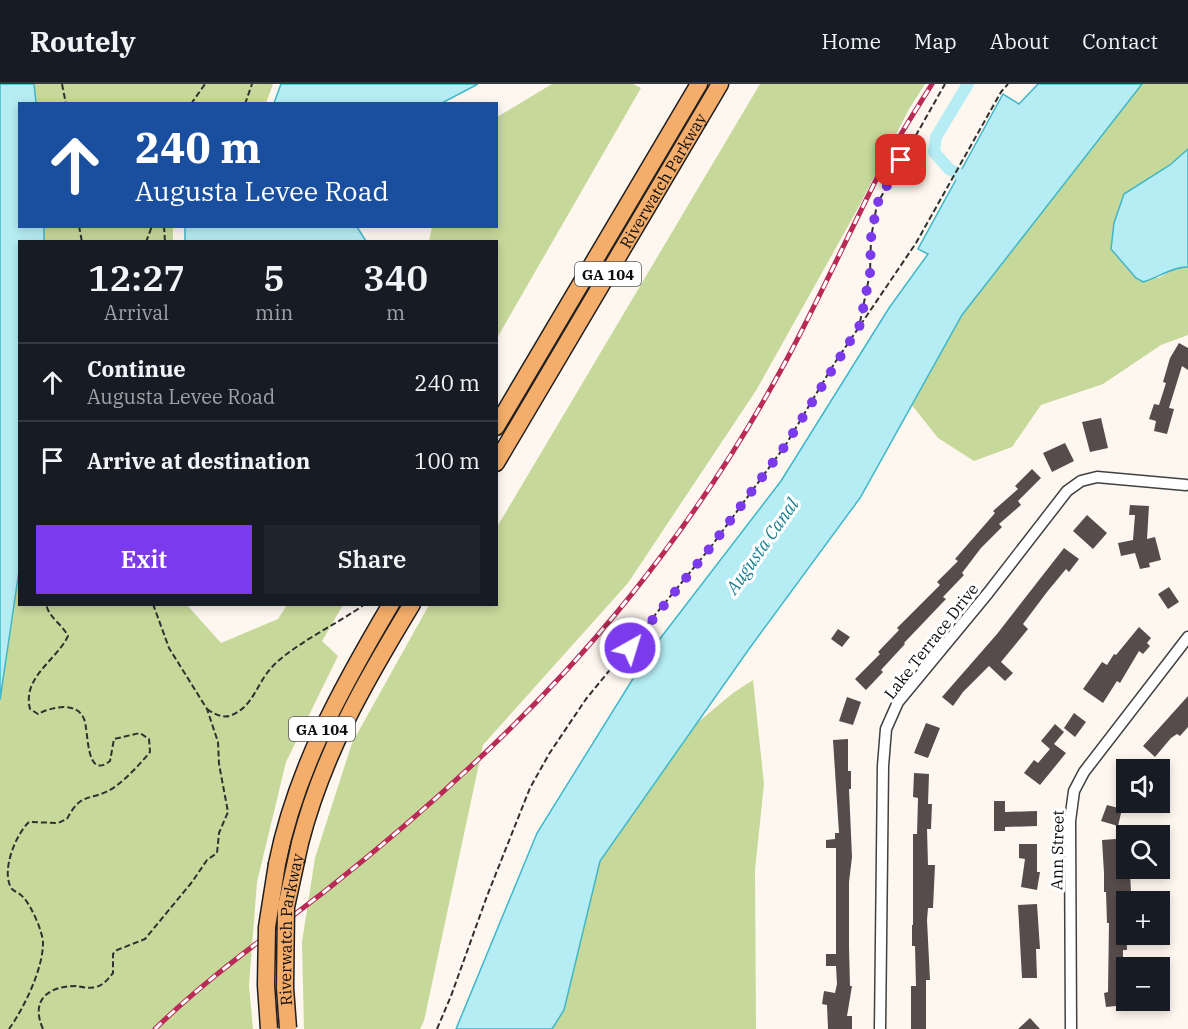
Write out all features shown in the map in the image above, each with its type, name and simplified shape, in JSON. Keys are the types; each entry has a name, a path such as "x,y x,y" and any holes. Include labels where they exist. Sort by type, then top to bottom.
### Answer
{"main road":[{"name":"Riverwatch Parkway","path":"498,424 699,84"},
{"name":"Riverwatch Parkway","path":"498,460 720,84"},
{"name":"Riverwatch Parkway","path":"269,1029 266,985 267,927 277,864 294,796 338,697 390,606"},
{"name":"Riverwatch Parkway","path":"288,1029 285,988 286,907 300,843 322,773 345,720 411,606"}],"street":[{"name":"Lake Terrace Drive","path":"880,1029 883,766 886,729 898,702 988,593 1067,491 1081,481 1097,477 1187,485"},
{"name":"Ann Street","path":"1071,1029 1070,821 1074,791 1084,772 1188,636"}],"path":[{"path":"62,84 66,102"},
{"path":"192,102 205,84"},
{"path":"246,102 252,84"},
{"path":"860,325 870,273 871,238 877,204 945,84"},
{"path":"437,1029 452,996 487,896 530,788 549,754 586,699 710,548 778,455 860,325 916,243 1001,92 1008,84"},
{"path":"9,1029 25,1003 36,977 43,943 39,927 25,898 12,888 8,880 7,861 20,830 29,822 58,823 68,819 74,804 81,799 97,796 116,786 150,752 149,739 140,733 120,737 114,739 110,761 106,765 99,765 90,757 84,718 79,712 69,707 55,707 38,714 30,709 28,699 33,681 64,645 68,636 50,615 47,606"},
{"path":"43,1029 38,1017 38,1008 42,998 51,990 63,987 94,988 102,985 113,973 113,954 117,950 145,939 207,860 217,853 219,833 228,812 219,764 218,742 207,710 169,648 154,606"},
{"path":"207,710 217,716 231,716 247,706 267,672 287,654 362,606"}],"green space":[{"path":"34,84 273,84 266,102 36,102"},
{"path":"552,84 633,84 641,88 498,336 498,240 429,240 432,228 498,228 498,116"},
{"path":"760,84 925,84 909,109 857,210 757,389 628,583 483,745 424,1021 420,1029 304,1029 302,942 315,858 352,743 428,606 498,606 498,525"},
{"path":"1142,84 1188,84 1188,149 1170,165 1124,194 1111,249 1124,263 1158,278 1181,266 1188,267 1188,335 1161,345 1103,384 1041,405 1012,447 974,461 938,438 911,404 962,315"},
{"path":"44,228 173,228 173,240 44,240"},
{"path":"18,578 18,606 188,606 221,643 278,619 286,606 342,606 322,641 338,656 286,762 257,882 249,985 253,1029 0,1029 0,700"},
{"path":"753,680 764,784 755,870 756,1029 552,1029 564,1010 600,861 697,723 733,693"}],"water":[{"path":"0,84 34,84 36,102 18,102 18,228 44,228 44,240 18,240 18,578 0,700"},
{"path":"281,84 478,84 444,102 274,102"},
{"name":"Augusta Canal","path":"1038,84 1142,84 962,315 860,498 749,649 600,861 564,1010 552,1029 456,1029 537,833 649,653 781,481 889,308 928,254 918,249 1003,94 1019,104"},
{"path":"1188,149 1188,267 1172,270 1143,282 1136,278 1111,249 1114,223 1124,194 1170,165"},
{"path":"185,228 358,228 365,240 185,240"}],"building":[{"path":"1179,343 1188,348 1188,370 1182,366 1169,408 1174,409 1167,434 1154,431 1156,421 1149,419 1154,404 1159,405 1166,383 1163,382 1170,358"},
{"path":"1101,418 1108,448 1090,452 1082,422"},
{"path":"1065,443 1074,461 1052,472 1043,453"},
{"path":"1032,469 1041,478 1018,501 1021,505 999,524 1002,527 981,548 962,573 964,575 943,597 946,599 904,643 881,670 883,672 866,690 855,679 880,654 878,652 899,630 897,628 940,585 937,582 958,561 955,559 995,513 993,511 1018,489 1015,486"},
{"path":"1130,505 1149,506 1147,539 1155,537 1161,560 1149,563 1150,567 1140,569 1135,553 1121,556 1118,543 1133,540 1135,515 1129,515"},
{"path":"1087,515 1107,533 1093,549 1073,531"},
{"path":"1064,548 1079,559 1069,572 1066,569 1047,592 1023,624 1028,629 1001,662 1013,673 1005,681 989,666 963,692 953,706 942,697 997,634"},
{"path":"1169,587 1179,602 1168,609 1158,594"},
{"path":"1139,627 1151,638 1147,643 1150,646 1143,654 1139,651 1120,683 1117,681 1103,703 1083,689 1102,662 1107,665"},
{"path":"838,629 850,637 842,647 831,639"},
{"path":"1188,696 1188,727 1180,736 1177,734 1171,738 1155,757 1143,746"},
{"path":"847,697 861,702 853,725 839,721"},
{"path":"1074,713 1086,722 1075,737 1064,728"},
{"path":"926,723 940,728 928,758 914,753"},
{"path":"1055,724 1064,732 1054,744 1066,753 1040,785 1024,773 1034,760 1038,763 1050,749 1041,741"},
{"path":"848,739 848,771 851,771 851,789 849,789 852,857 849,882 849,947 850,986 852,986 847,1016 852,1016 852,1029 828,1029 827,1005 822,1004 824,991 835,993 837,984 836,966 826,966 826,954 836,954 836,848 826,848 826,840 835,839 835,833 839,833 833,740"},
{"path":"914,773 929,774 928,804 932,804 931,829 927,829 928,865 935,865 933,908 928,908 927,920 930,980 926,980 926,1029 911,1029 911,986 916,986 912,925 913,834 917,834 918,798 913,797"},
{"path":"994,801 1005,801 1005,812 1037,811 1037,826 1005,827 1005,831 994,831"},
{"path":"1107,805 1116,807 1116,813 1121,813 1118,825 1101,821"},
{"path":"1116,839 1116,879 1130,879 1131,891 1116,891 1116,945 1127,945 1127,950 1123,950 1123,957 1116,957 1116,1006 1106,1007 1104,993 1108,992 1109,923 1107,923 1106,892 1104,892 1102,840"},
{"path":"1019,844 1037,844 1037,872 1040,872 1037,890 1021,887 1025,859 1019,858"},
{"path":"1037,904 1040,949 1036,949 1037,978 1022,978 1018,905"},
{"path":"1030,1018 1040,1029 1018,1029"}],"waterway":[{"path":"968,84 936,137 934,152 949,169 973,182"}],"railway":[{"path":"155,1029 218,974 360,863 450,786 536,703 626,601 685,524 763,401 800,335 884,164 932,84"}],"route":[{"path":"630,648 710,548 785,446 860,325 870,273 871,238 877,204 901,160"}]}
